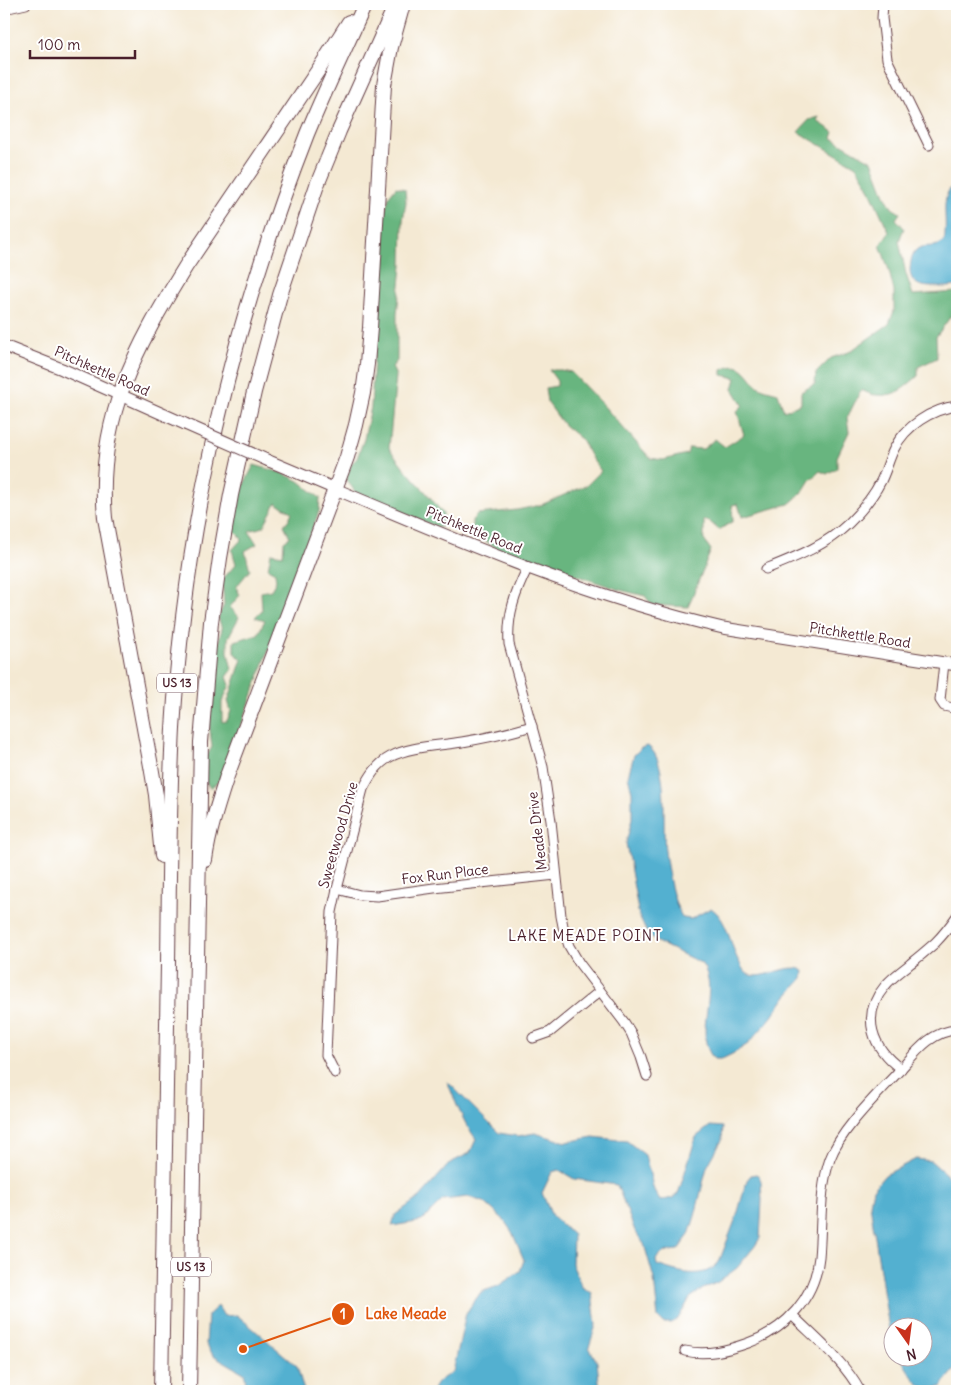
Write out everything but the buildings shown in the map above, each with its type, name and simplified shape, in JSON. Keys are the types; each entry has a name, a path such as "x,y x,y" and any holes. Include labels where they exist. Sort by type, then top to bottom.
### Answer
{"highway":[{"path":"168,946 156,795 105,518 103,481 105,456 113,416 123,383 151,326 176,282 319,69 360,4"},
{"name":"US 13","path":"161,1391 171,780 177,675 188,584 206,472 235,348 270,235 309,130 365,4"},
{"name":"US 13","path":"189,1391 200,768 205,684 220,558 231,495 254,392 280,295 297,242 339,131 396,4"},
{"path":"197,941 209,835 214,816 227,776 336,489 356,425 363,393 370,328 384,85 391,47 404,4"}],"main road":[{"name":"Pitchkettle Road","path":"4,346 269,461 488,553 632,603 696,622 724,628 957,665"}],"street":[{"path":"4,9 26,4"},
{"path":"883,4 882,18 887,59 928,144"},
{"path":"766,569 817,548 835,536 850,522 870,498 881,480 894,448 912,425 946,408 957,406"},
{"name":"Meade Drive","path":"528,567 511,609 508,631 511,652 543,767 561,916 569,946 579,963 631,1033 647,1076"},
{"path":"944,663 940,700 944,706 957,709"},
{"name":"Sweetwood Drive","path":"335,1073 326,1055 332,912 364,788 370,775 381,763 392,756 409,750 503,735 532,726"},
{"name":"Fox Run Place","path":"337,889 360,895 377,896 434,888 556,876"},
{"path":"900,1069 886,1056 874,1037 871,1020 874,1004 878,995 888,983 937,941 957,916"},
{"path":"533,1038 544,1036 550,1032 600,991"},
{"path":"685,1351 704,1354 740,1346 770,1333 780,1327 792,1315 808,1293 817,1271 824,1184 831,1157 842,1136 900,1069 929,1040 945,1031 957,1030"},
{"path":"792,1315 838,1360 860,1391"}],"green space":[{"path":"819,117 817,121 834,132 832,138 872,161 892,208 900,213 896,219 904,228 899,241 906,274 913,295 957,292 957,311 953,313 936,337 937,358 918,367 918,376 904,388 894,393 874,395 861,390 847,418 849,432 837,457 837,468 827,474 820,471 810,480 802,493 789,504 742,517 738,504 732,505 733,521 719,530 710,522 704,520 704,540 711,550 688,607 652,605 645,596 575,575 534,559 499,550 486,541 472,535 472,520 478,514 517,510 541,505 587,485 601,471 581,439 564,425 547,402 545,388 557,386 557,381 549,370 571,372 650,458 663,460 687,454 689,448 703,449 715,439 725,447 744,435 737,411 743,405 733,389 736,378 722,375 722,370 734,366 743,369 758,386 778,393 784,411 801,404 801,392 815,384 816,373 831,358 849,352 889,324 894,311 894,291 880,245 889,232 867,184 856,166 798,132 809,120"},
{"path":"396,187 405,189 406,202 403,220 402,266 397,314 397,361 392,367 396,376 389,448 443,514 443,526 438,528 355,492 346,478 351,464 357,458 364,439 371,407 382,226 389,196"},
{"path":"254,465 282,473 299,481 320,498 319,511 222,779 210,788 205,780 205,759 212,747 208,714 213,704 210,693 217,668 217,646 222,629 218,617 224,605 222,580 236,564 232,550 242,539 233,530 235,501","holes":["276,503 292,512 284,525 290,537 284,541 283,555 271,553 268,569 275,573 276,581 271,590 261,592 262,610 255,617 265,620 258,634 234,641 234,653 242,659 228,701 231,711 227,721 222,722 222,702 230,685 227,677 232,670 228,652 228,638 239,617 230,607 240,595 236,587 250,570 245,551 257,544 249,531 263,527"]}],"water":[{"path":"957,182 957,286 933,287 919,285 915,283 911,275 912,256 919,248 939,245 944,240 946,198 951,187"},
{"path":"648,746 655,754 660,766 664,795 664,840 667,867 673,896 683,918 691,919 711,908 717,913 725,925 739,962 745,972 751,975 758,976 790,968 804,971 803,978 748,1044 722,1059 714,1059 705,1037 709,985 707,974 701,963 657,942 646,931 639,916 626,843 632,819 632,792 628,776 634,755 641,748"},
{"path":"447,1081 499,1133 518,1136 535,1133 566,1142 593,1137 627,1141 645,1155 654,1190 660,1201 672,1198 678,1194 696,1137 710,1126 723,1127 722,1140 707,1167 689,1235 678,1250 660,1255 656,1260 657,1265 690,1273 698,1273 713,1268 719,1262 737,1215 747,1180 751,1175 756,1174 761,1181 760,1238 737,1268 718,1282 699,1291 690,1298 678,1319 671,1323 663,1323 658,1318 654,1279 644,1244 635,1231 617,1185 574,1179 559,1170 552,1172 542,1193 552,1216 573,1235 572,1264 582,1287 592,1293 596,1325 589,1347 597,1362 600,1391 433,1391 438,1382 453,1372 466,1313 481,1292 498,1286 520,1271 524,1260 512,1232 503,1219 484,1202 468,1197 443,1200 422,1221 392,1226 395,1215 420,1197 450,1163 470,1153 476,1139 458,1108"},
{"path":"916,1159 931,1161 957,1184 957,1367 941,1387 930,1388 920,1385 907,1368 934,1368 934,1318 887,1318 870,1204 873,1189 885,1175"},
{"path":"218,1306 224,1316 237,1315 297,1366 304,1391 236,1391 246,1381 244,1373 213,1355 206,1344 208,1315"}],"place":[{"name":"Lake Meade","path":"243,1349"}],"district":[{"name":"LAKE MEADE POINT","path":"585,936"}]}
